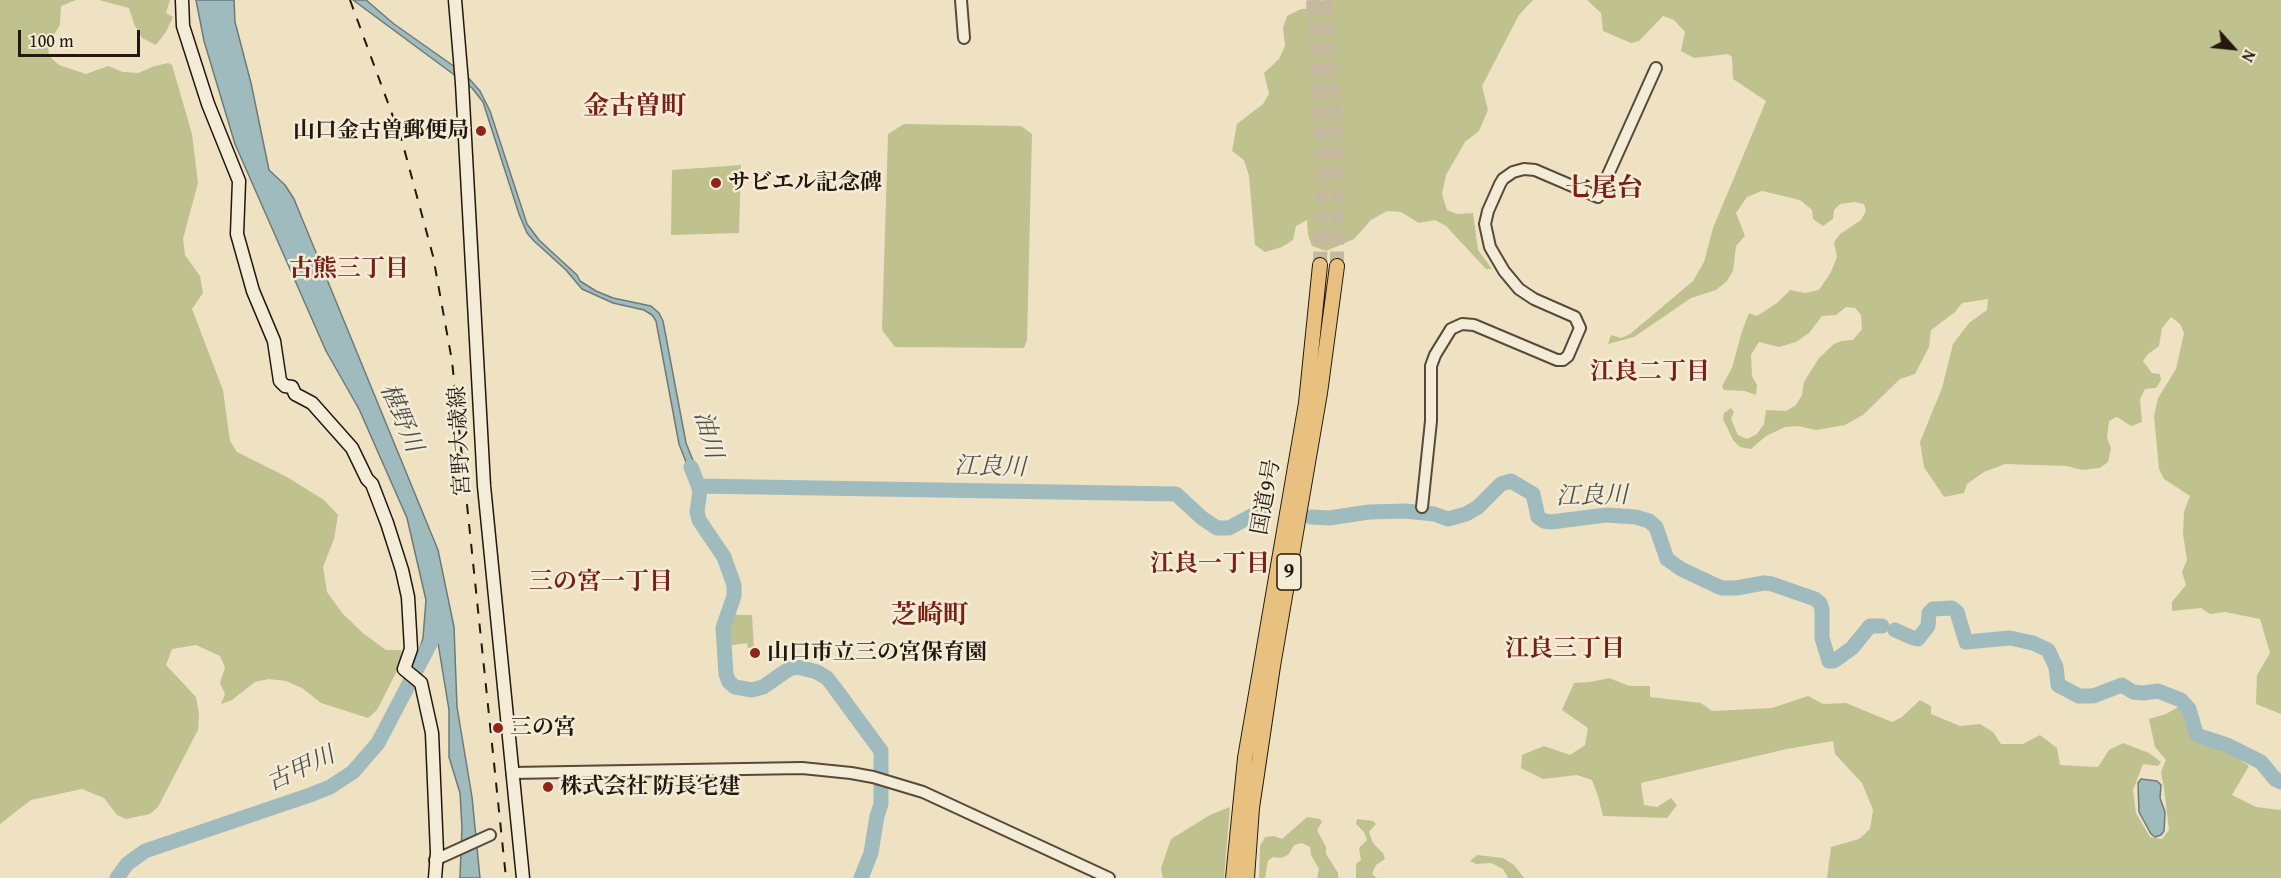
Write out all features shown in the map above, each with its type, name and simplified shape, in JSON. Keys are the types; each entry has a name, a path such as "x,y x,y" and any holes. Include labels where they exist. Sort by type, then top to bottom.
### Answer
{"highway":[{"name":"国道9号","path":"1233,878 1239,807 1249,734 1306,403 1320,265"},
{"name":"国道9号","path":"1247,878 1252,808 1271,676 1320,393 1337,266"}],"main road":[{"path":"182,0 183,27 208,104 239,181 237,234 253,291 274,341 280,381 285,386 292,387 295,393 312,403 352,448 367,479 372,484 387,523 408,597 411,649 404,669 406,673 418,679 423,688 432,733 438,859 435,878"},
{"name":"宮野大歳線","path":"455,0 462,83 484,486 523,878"}],"street":[{"path":"961,0 964,38"},
{"path":"1422,507 1431,421 1431,366 1451,329 1462,324 1474,325 1557,360 1563,360 1568,356 1580,328 1575,317 1534,299 1520,289 1504,271 1490,247 1485,224 1500,184 1513,172 1524,169 1535,170 1598,197 1656,68"},
{"path":"512,773 796,768 851,773 923,792 1109,878"},
{"path":"438,859 488,836"}],"green space":[{"path":"0,0 76,0 61,6 60,25 48,44 49,56 59,65 86,74 108,66 123,72 138,73 155,66 168,63 172,65 192,134 198,183 183,239 185,255 200,276 203,293 192,309 223,390 230,441 237,452 287,477 324,500 338,515 334,539 323,567 327,592 343,614 364,634 386,650 401,650 403,659 377,710 368,718 321,703 302,688 286,681 269,679 255,682 232,700 221,704 225,694 220,683 225,667 220,656 196,645 172,649 166,665 196,697 199,713 198,730 158,807 150,814 126,819 117,815 104,798 82,789 31,800 0,824"},
{"path":"99,0 170,0 166,13 173,17 166,32 156,45 142,38 129,8"},
{"path":"1332,0 1533,0 1519,15 1482,86 1488,110 1479,131 1465,142 1446,175 1442,194 1447,210 1457,214 1473,213 1478,250 1492,269 1486,269 1446,226 1435,220 1419,223 1401,212 1387,211 1371,220 1354,239 1326,251 1312,246 1308,235 1307,220 1296,226 1293,240 1282,247 1265,252 1255,245 1249,176 1244,160 1232,151 1237,124 1263,104 1269,94 1264,73 1279,59 1285,46 1283,28 1287,16 1301,9 1322,8 1331,4"},
{"path":"1587,0 2281,0 2281,714 2256,704 2257,675 2270,653 2260,619 2225,612 2210,614 2201,608 2172,611 2172,602 2186,585 2182,572 2187,560 2183,534 2184,512 2190,496 2164,479 2159,469 2154,416 2158,398 2176,369 2184,333 2180,324 2171,317 2162,328 2159,346 2143,361 2152,373 2160,374 2161,380 2156,388 2145,389 2140,399 2142,422 2131,426 2117,417 2109,421 2107,438 2111,448 2108,462 2100,468 2082,470 2067,466 2005,464 1984,472 1967,484 1964,493 1944,497 1924,467 1920,442 1942,388 1953,344 1969,323 1987,310 1988,299 1962,303 1955,312 1931,330 1929,347 1915,374 1900,379 1863,415 1845,425 1816,430 1798,426 1785,427 1766,436 1751,449 1740,447 1733,440 1723,419 1724,413 1731,408 1734,412 1731,419 1738,435 1747,439 1757,434 1764,424 1766,410 1786,411 1796,405 1802,395 1804,382 1819,358 1834,344 1853,340 1862,329 1861,315 1855,308 1846,307 1836,315 1822,316 1809,333 1796,342 1779,347 1759,342 1751,355 1752,376 1757,385 1756,395 1745,391 1724,390 1722,386 1732,368 1749,313 1757,316 1777,303 1790,290 1805,293 1819,290 1831,272 1837,257 1834,242 1840,234 1861,220 1866,211 1864,204 1855,202 1840,204 1834,210 1833,219 1823,226 1813,219 1812,210 1800,200 1762,191 1747,197 1736,213 1745,236 1736,246 1733,271 1727,281 1716,290 1691,298 1634,337 1608,344 1611,335 1621,338 1630,334 1693,281 1704,262 1713,228 1766,101 1733,79 1732,57 1728,54 1694,58 1681,51 1685,32 1674,20 1663,16 1639,41 1631,43 1603,31 1601,13"},
{"path":"904,124 1021,126 1032,134 1027,340 1024,348 895,347 882,330 888,134"},
{"path":"741,165 739,233 671,235 672,170"},
{"path":"735,615 752,615 754,648 748,648 747,643 728,646 729,631"},
{"path":"1609,678 1629,686 1650,686 1650,697 1701,703 1712,711 1772,708 1808,696 1823,704 1846,703 1892,722 1902,717 1920,700 1931,706 1931,714 1960,726 1980,724 1993,732 2001,744 2023,744 2040,735 2057,748 2060,765 2098,767 2109,750 2123,743 2149,753 2161,762 2158,766 2143,764 2133,790 2136,813 2150,837 2162,839 2169,830 2161,772 2166,760 2155,747 2149,719 2166,714 2180,706 2200,742 2227,751 2249,766 2232,795 2256,807 2281,810 2281,878 1827,878 1831,847 1859,839 1870,829 1873,810 1862,783 1835,754 1833,741 1787,749 1641,783 1644,805 1657,807 1671,798 1677,805 1667,818 1603,816 1592,780 1577,775 1543,779 1521,768 1522,755 1544,746 1570,755 1585,745 1588,728 1562,710 1574,683"},
{"path":"1230,807 1224,878 1163,878 1161,868 1171,839 1210,815"},
{"path":"1307,817 1320,819 1322,822 1317,830 1326,847 1326,854 1338,873 1338,878 1317,878 1319,869 1311,855 1310,847 1302,843 1294,845 1288,855 1281,858 1273,857 1268,861 1265,878 1259,878 1260,846 1265,837 1274,836 1282,839"},
{"path":"1357,819 1373,821 1376,824 1369,832 1373,843 1383,853 1385,859 1376,865 1372,874 1377,878 1356,878 1356,864 1361,860 1359,848 1367,840 1364,832 1356,824"},
{"path":"1477,855 1503,858 1514,865 1524,878 1508,878 1503,869 1491,863 1476,864 1470,861"}],"water":[{"path":"196,0 234,0 235,22 251,83 269,170 285,185 294,199 438,550 454,627 457,707 472,797 480,878 460,878 462,828 460,793 449,757 449,710 438,643 432,643 424,656 416,661 423,638 426,600 407,518 359,409 326,351 235,144 204,41"},
{"path":"353,0 366,0 394,24 465,74 480,91 490,111 527,224 539,240 577,275 580,281 596,291 613,298 651,306 659,313 663,321 686,443 700,478 698,486 693,480 679,444 656,321 652,315 644,310 613,303 582,289 566,270 534,241 527,233 519,214 483,102 472,88"},
{"path":"2141,779 2157,781 2161,785 2160,798 2165,812 2164,831 2155,837 2139,812 2138,783"}],"waterway":[{"name":"油川","path":"691,467 700,490 697,512 699,520 724,557 734,585 734,596 723,628 726,674 729,682 735,687 752,690 763,687 789,669 798,667 817,672 827,678 881,751 881,804 871,853 861,878"},
{"name":"江良川","path":"1311,517 1329,518 1369,512 1405,511 1434,514 1448,519 1466,514 1478,507 1501,484 1511,481 1533,494 1538,517 1544,521 1606,515 1636,517 1649,521 1656,527 1667,559 1681,569 1715,585 1722,588 1736,588 1764,583 1772,584 1815,599 1820,603 1822,609 1822,638 1829,661 1834,661 1852,648 1870,626 1882,626"},
{"name":"江良川","path":"698,486 1176,494 1202,518 1217,528 1229,528 1264,509"},
{"name":"江良川","path":"1895,630 1918,639 1928,626 1929,613 1933,609 1952,608 1957,612 1966,642 2010,638 2033,643 2048,650 2056,667 2058,685 2079,696 2093,696 2122,685 2133,692 2158,691 2181,700 2189,709 2199,736 2227,745 2261,762 2275,779 2281,782"},
{"name":"古甲川","path":"117,878 127,864 145,851 310,795 330,787 353,772 378,743 432,640"}],"tunnel":[{"path":"1313,0 1323,161 1320,265"},
{"path":"1326,0 1338,161 1337,266"}],"railway":[{"path":"350,0 402,141 433,256 452,361 506,878"}],"place":[{"name":"山口金古曽郵便局","path":"481,131"},
{"name":"サビエル記念碑","path":"716,183"},
{"name":"山口市立三の宮保育園","path":"755,653"},
{"name":"三の宮","path":"498,728"},
{"name":"株式会社 防長宅建","path":"548,787"}],"district":[{"name":"金古曽町","path":"635,107"},
{"name":"七尾台","path":"1604,189"},
{"name":"古熊三丁目","path":"349,270"},
{"name":"江良二丁目","path":"1650,373"},
{"name":"江良一丁目","path":"1210,565"},
{"name":"三の宮一丁目","path":"601,583"},
{"name":"芝崎町","path":"930,616"},
{"name":"江良三丁目","path":"1565,650"}],"water label":[{"name":"椹野川","path":"400,418"}]}
